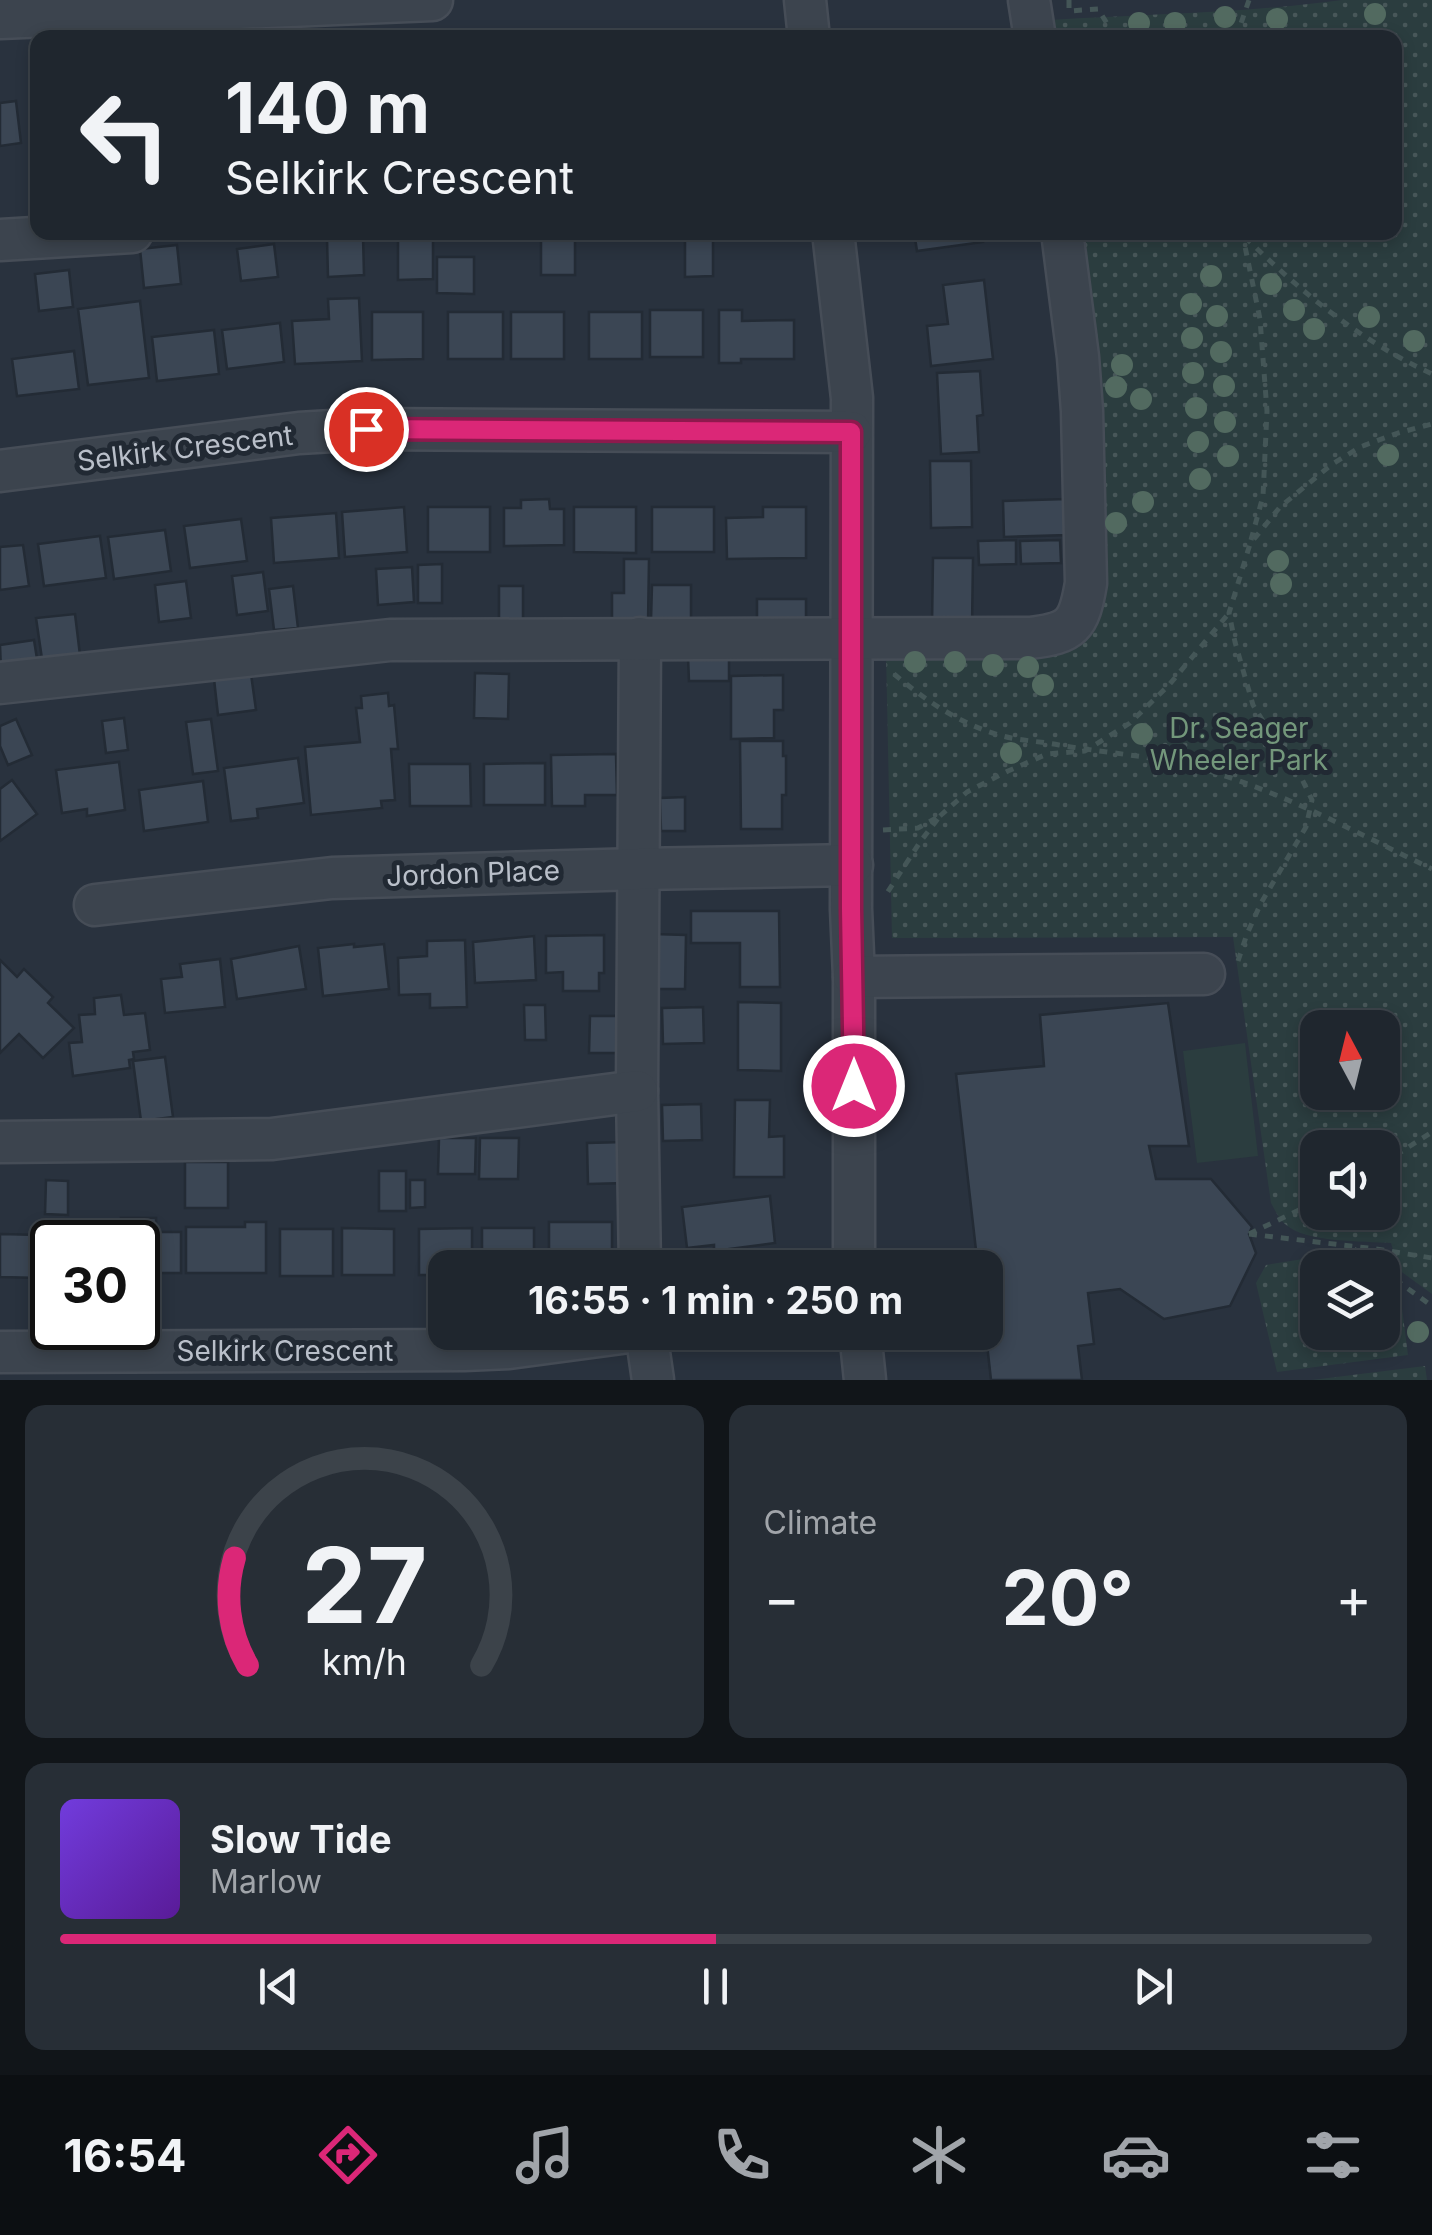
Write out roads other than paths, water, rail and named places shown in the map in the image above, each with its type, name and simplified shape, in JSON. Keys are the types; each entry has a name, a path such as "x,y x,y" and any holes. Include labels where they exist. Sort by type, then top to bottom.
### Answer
{"street":[{"path":"0,18 432,0"},
{"path":"805,0 809,30"},
{"path":"1029,0 1034,30"},
{"path":"0,240 30,238"},
{"path":"835,240 849,360 866,639 851,909 854,1250"},
{"path":"0,684 390,640 1054,636 1073,625 1082,607 1086,584 1082,411 1063,240"},
{"name":"Selkirk Crescent","path":"0,471 366,429 851,432"},
{"path":"640,638 640,1250"},
{"name":"Jordon Place","path":"95,905 332,878 852,865"},
{"path":"854,977 1204,974"},
{"path":"0,1142 272,1139 638,1091"},
{"name":"Selkirk Crescent","path":"0,1352 464,1350"},
{"path":"648,1350 652,1380"},
{"path":"862,1350 865,1380"}],"park label":[{"name":"Dr. Seager Wheeler Park","path":"1239,744"}]}
